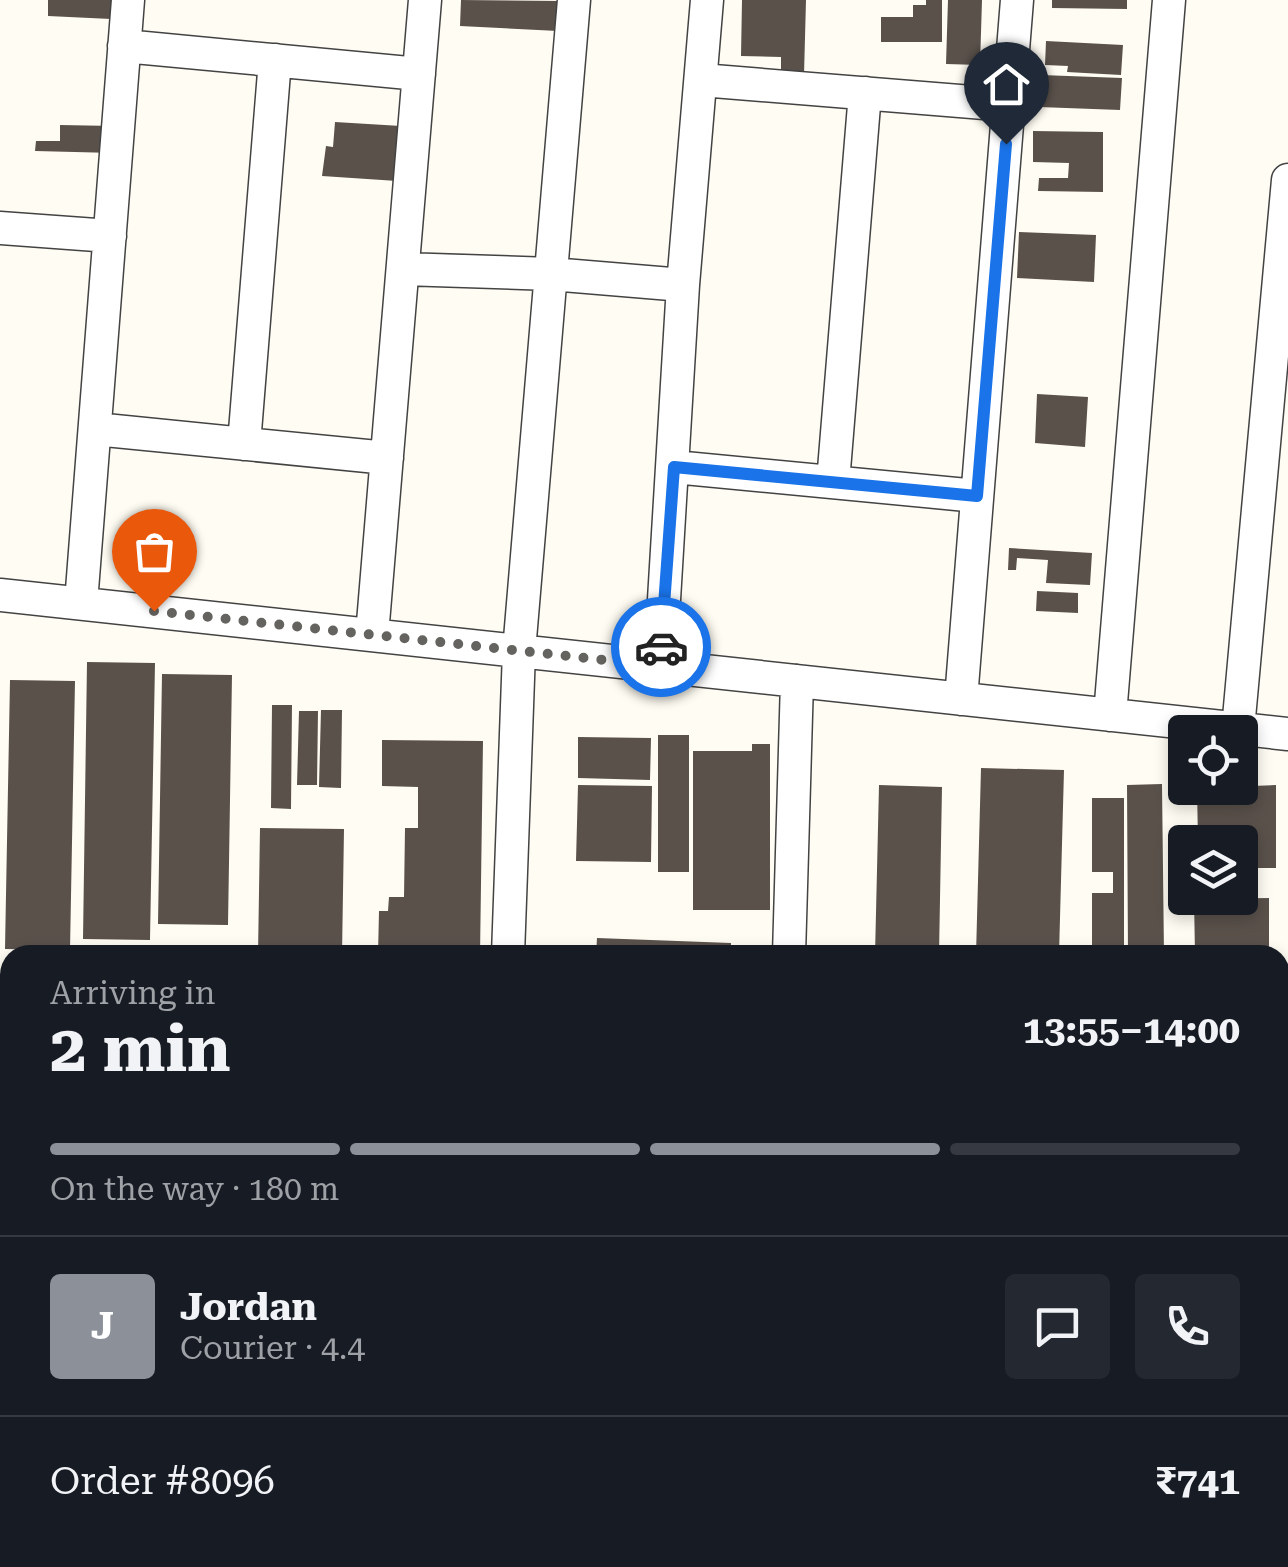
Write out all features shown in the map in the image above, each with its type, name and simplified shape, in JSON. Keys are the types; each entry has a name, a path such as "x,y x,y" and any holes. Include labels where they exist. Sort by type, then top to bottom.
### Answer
{"street":[{"path":"82,603 128,0"},
{"path":"372,635 426,0"},
{"path":"508,945 519,651 574,0"},
{"path":"660,666 682,285 706,0"},
{"path":"961,699 1017,0"},
{"path":"1110,715 1169,0"},
{"path":"124,46 419,74"},
{"path":"244,444 275,60"},
{"path":"701,80 1009,105"},
{"path":"833,482 865,94"},
{"path":"1240,715 1273,511 1288,180"},
{"path":"0,228 110,236"},
{"path":"403,269 551,274 682,285"},
{"path":"95,429 387,458"},
{"path":"674,467 977,496"},
{"path":"0,594 1168,721"},
{"path":"789,945 797,681"},
{"path":"1258,730 1288,734"}],"building":[{"path":"48,0 112,0 111,19 48,16"},
{"path":"461,0 559,1 558,31 460,26"},
{"path":"742,0 806,0 804,75 781,75 781,57 741,56"},
{"path":"926,0 942,0 942,42 881,42 881,17 913,17 913,5 926,5"},
{"path":"948,0 982,0 980,65 946,64"},
{"path":"1052,0 1127,0 1127,9 1052,8"},
{"path":"1046,41 1123,45 1121,75 1067,72 1068,66 1045,65"},
{"path":"1041,75 1122,78 1120,110 1039,107"},
{"path":"335,122 401,126 397,181 322,176 326,146 333,147"},
{"path":"60,125 114,126 114,153 35,151 36,141 60,141"},
{"path":"1033,131 1103,132 1103,192 1038,191 1039,178 1068,178 1069,163 1033,162"},
{"path":"1019,232 1096,235 1094,282 1017,278"},
{"path":"1037,394 1088,397 1085,447 1035,443"},
{"path":"1009,548 1092,553 1090,585 1046,583 1048,560 1017,558 1016,570 1008,570"},
{"path":"1037,591 1078,593 1078,613 1036,611"},
{"path":"87,662 155,663 150,940 83,939"},
{"path":"162,674 232,675 228,925 158,924"},
{"path":"10,680 75,681 70,945 5,945"},
{"path":"272,705 292,705 291,809 271,808"},
{"path":"321,710 342,710 341,788 319,787"},
{"path":"299,711 318,711 317,785 297,785"},
{"path":"658,735 689,735 689,872 658,872"},
{"path":"578,737 651,738 650,780 578,778"},
{"path":"382,740 483,741 480,945 378,945 379,911 388,911 389,897 404,897 405,828 418,828 418,787 382,786"},
{"path":"752,744 770,744 770,910 693,910 693,751 752,751"},
{"path":"981,768 1064,770 1059,945 976,945"},
{"path":"1162,784 1164,945 1128,945 1127,785"},
{"path":"578,785 652,786 651,862 576,861"},
{"path":"879,785 942,787 939,945 875,945"},
{"path":"1276,785 1276,868 1258,868 1258,825 1198,825 1197,805 1258,805 1258,786"},
{"path":"1092,798 1124,798 1124,945 1092,945 1092,893 1113,893 1113,872 1092,872"},
{"path":"260,828 344,829 342,945 258,945"},
{"path":"1258,898 1269,898 1269,945 1195,945 1194,915 1258,915"},
{"path":"597,938 731,943 731,945 597,945"}],"way so far":[{"path":"154,611 660,666 661,647"}],"route":[{"path":"661,647 674,467 977,496 1006,144"}]}
